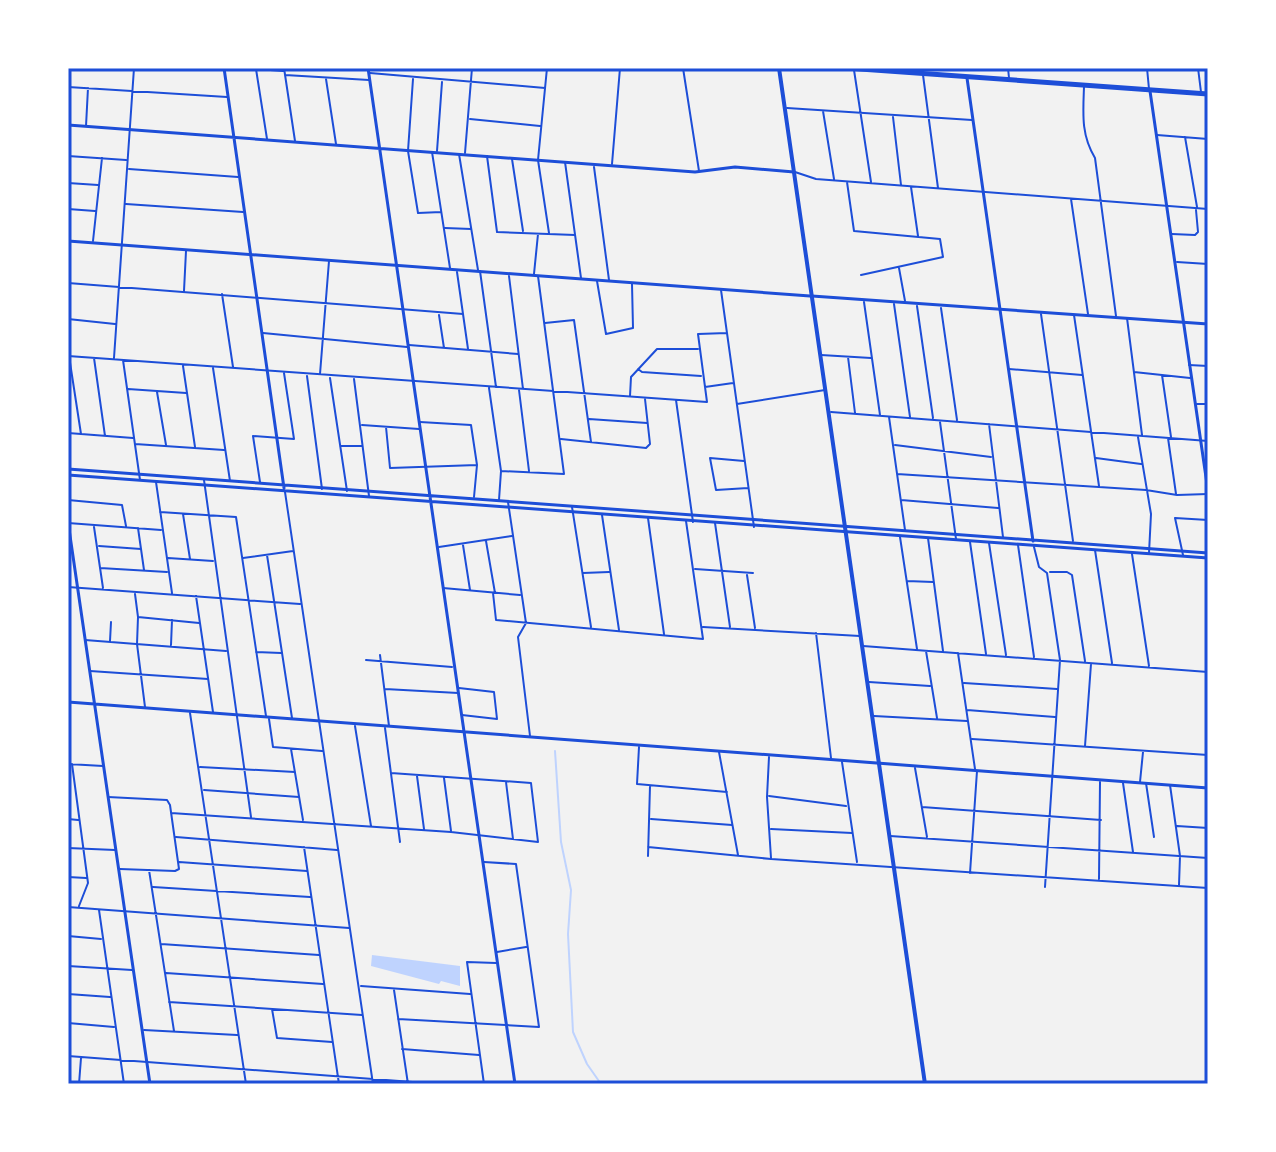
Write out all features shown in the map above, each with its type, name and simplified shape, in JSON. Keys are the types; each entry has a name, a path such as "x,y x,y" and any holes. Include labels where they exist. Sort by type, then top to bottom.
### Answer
{"highway":[{"path":"846,68 1204,94"}],"main road":[{"path":"779,68 925,1084"}],"street":[{"path":"114,359 134,68"},
{"path":"224,68 373,1084"},
{"path":"245,68 370,80"},
{"path":"400,68 400,75"},
{"path":"465,155 472,68"},
{"path":"547,68 538,160 549,233"},
{"path":"612,166 620,68"},
{"path":"683,68 699,172"},
{"path":"966,68 1033,546 1039,567 1046,572 1067,572 1072,575 1085,662"},
{"path":"1008,68 1010,79"},
{"path":"897,474 1146,490 1177,495 1208,493 1147,68"},
{"path":"1198,68 1204,94"},
{"path":"256,69 267,140"},
{"path":"854,69 871,184"},
{"path":"515,1084 369,70 443,80 545,88"},
{"path":"285,71 295,142"},
{"path":"923,74 938,189"},
{"path":"414,76 408,151 418,213 441,212"},
{"path":"326,77 336,145"},
{"path":"443,80 434,152 450,269"},
{"path":"1085,85 1085,139 1095,158 1116,318"},
{"path":"68,87 228,97"},
{"path":"86,127 88,88"},
{"path":"785,108 973,120"},
{"path":"823,111 834,180"},
{"path":"893,117 901,186"},
{"path":"468,119 541,126"},
{"path":"68,125 699,172 735,167 794,172 816,179 847,182 1208,209"},
{"path":"1157,135 1208,139"},
{"path":"1171,234 1195,235 1198,232 1185,137"},
{"path":"459,154 496,388"},
{"path":"68,156 127,160"},
{"path":"487,156 497,232 575,235"},
{"path":"93,243 102,158"},
{"path":"512,158 523,233"},
{"path":"565,162 581,279"},
{"path":"594,164 609,281"},
{"path":"127,169 239,177"},
{"path":"847,182 854,231 940,239 943,257 861,275"},
{"path":"68,183 99,185"},
{"path":"911,187 919,237"},
{"path":"1071,199 1089,316"},
{"path":"124,204 244,212"},
{"path":"68,209 96,211"},
{"path":"444,228 472,229"},
{"path":"501,471 564,474 555,392 536,275 538,234"},
{"path":"68,241 1208,324"},
{"path":"184,291 186,249"},
{"path":"320,375 329,260"},
{"path":"1175,262 1208,264"},
{"path":"899,267 906,303"},
{"path":"457,270 468,350"},
{"path":"509,273 530,472"},
{"path":"597,280 606,334 633,328 632,283"},
{"path":"68,283 463,314"},
{"path":"720,289 754,527"},
{"path":"222,294 233,368"},
{"path":"864,300 880,416"},
{"path":"893,302 910,418"},
{"path":"917,303 933,420"},
{"path":"941,306 957,421"},
{"path":"1041,312 1073,543"},
{"path":"439,313 444,349"},
{"path":"1074,315 1100,487"},
{"path":"1127,318 1143,436"},
{"path":"68,319 116,324"},
{"path":"545,323 574,320 591,442"},
{"path":"262,333 519,354"},
{"path":"81,434 69,356 707,402 698,334 727,333"},
{"path":"630,397 631,377 657,349 699,349"},
{"path":"821,355 872,358"},
{"path":"848,357 855,414"},
{"path":"94,358 105,436"},
{"path":"123,360 140,481"},
{"path":"182,364 195,448"},
{"path":"1189,365 1208,366"},
{"path":"213,367 230,482"},
{"path":"638,369 642,372 703,376"},
{"path":"1008,369 1083,375"},
{"path":"260,484 253,436 294,439 284,372"},
{"path":"1134,372 1191,378"},
{"path":"306,374 322,489"},
{"path":"330,375 347,491"},
{"path":"1162,375 1177,495"},
{"path":"354,377 369,495"},
{"path":"705,387 734,383"},
{"path":"489,388 501,471 499,501"},
{"path":"127,389 187,393"},
{"path":"737,404 826,390"},
{"path":"157,391 166,446"},
{"path":"561,439 646,448 650,444 644,398"},
{"path":"676,400 693,522"},
{"path":"1195,403 1208,404"},
{"path":"830,412 1208,441"},
{"path":"889,416 905,531"},
{"path":"588,419 648,423"},
{"path":"940,420 956,540"},
{"path":"420,422 471,425 477,465 473,499"},
{"path":"989,424 1003,538"},
{"path":"359,425 420,429"},
{"path":"386,427 390,468 477,465"},
{"path":"68,433 134,438"},
{"path":"1138,435 1151,514 1149,554"},
{"path":"135,444 226,450"},
{"path":"893,444 993,457"},
{"path":"340,446 363,446"},
{"path":"745,461 710,458 716,490 749,488"},
{"path":"1096,458 1142,464"},
{"path":"68,469 260,484 284,489 322,489 369,495 431,495 715,517 989,544 1208,556"},
{"path":"68,475 369,495 754,527 928,532 1148,548 1208,556"},
{"path":"204,480 252,818"},
{"path":"156,482 172,595"},
{"path":"68,500 122,505 126,527"},
{"path":"901,500 999,508"},
{"path":"508,501 526,623 518,637 530,737"},
{"path":"572,507 591,628"},
{"path":"160,512 236,517 273,747 324,751"},
{"path":"183,513 190,560"},
{"path":"602,515 619,631"},
{"path":"486,540 496,620 703,639 686,522 690,515"},
{"path":"715,517 730,629"},
{"path":"648,518 664,636"},
{"path":"1183,556 1175,518 1208,520"},
{"path":"150,1084 68,523 162,530"},
{"path":"94,525 103,590"},
{"path":"138,528 144,571"},
{"path":"928,532 943,652"},
{"path":"438,547 513,536"},
{"path":"900,536 918,650"},
{"path":"988,537 1006,656"},
{"path":"1018,539 1034,658"},
{"path":"970,542 986,655"},
{"path":"463,543 470,592"},
{"path":"1094,544 1112,664"},
{"path":"97,546 141,549"},
{"path":"1131,547 1149,667"},
{"path":"242,558 294,551"},
{"path":"267,555 292,720"},
{"path":"167,558 215,562"},
{"path":"100,568 169,572"},
{"path":"694,569 753,573"},
{"path":"582,573 610,572"},
{"path":"1045,887 1060,660 1046,572"},
{"path":"746,573 755,629"},
{"path":"907,581 934,582"},
{"path":"68,587 302,604"},
{"path":"443,588 521,595"},
{"path":"135,592 137,644 145,708"},
{"path":"196,596 213,713"},
{"path":"138,617 200,623"},
{"path":"171,646 172,620"},
{"path":"110,642 111,622"},
{"path":"702,626 862,636"},
{"path":"815,631 831,759"},
{"path":"85,640 227,651"},
{"path":"863,646 1207,672 1208,684"},
{"path":"926,651 937,719"},
{"path":"256,652 282,653"},
{"path":"958,653 976,770 969,874"},
{"path":"380,655 400,842"},
{"path":"366,660 454,667"},
{"path":"1085,747 1091,662"},
{"path":"90,671 208,679"},
{"path":"868,682 932,686"},
{"path":"963,683 1059,689"},
{"path":"385,689 494,692 497,719 461,715"},
{"path":"68,702 1208,788"},
{"path":"967,710 1057,717"},
{"path":"190,712 246,1084"},
{"path":"873,716 969,721"},
{"path":"355,724 371,826"},
{"path":"972,739 1208,755"},
{"path":"639,745 637,784 727,792"},
{"path":"291,749 303,821"},
{"path":"719,751 738,856"},
{"path":"1143,751 1143,783 1154,837"},
{"path":"769,755 767,796 771,859"},
{"path":"842,760 857,863"},
{"path":"78,907 88,883 70,764 103,766"},
{"path":"915,765 927,838"},
{"path":"199,767 295,772"},
{"path":"171,813 451,832 538,842 531,783 391,773"},
{"path":"416,775 424,831"},
{"path":"443,777 451,832"},
{"path":"1099,881 1100,780"},
{"path":"506,781 513,839"},
{"path":"1123,782 1134,853"},
{"path":"648,856 650,785"},
{"path":"1170,785 1180,856 1179,886"},
{"path":"202,790 299,797"},
{"path":"68,792 75,792"},
{"path":"767,796 847,806"},
{"path":"108,797 167,800 179,869 118,869"},
{"path":"922,807 1101,820"},
{"path":"68,819 79,820"},
{"path":"651,819 734,825"},
{"path":"1176,826 1208,828"},
{"path":"770,829 852,833"},
{"path":"890,836 1208,858"},
{"path":"174,837 338,850"},
{"path":"304,847 339,1084"},
{"path":"648,847 969,874 1208,888"},
{"path":"68,848 116,851"},
{"path":"178,862 307,871"},
{"path":"398,1019 539,1027 516,864 482,862"},
{"path":"149,870 174,1031"},
{"path":"68,877 87,878"},
{"path":"152,887 311,897"},
{"path":"68,907 350,928"},
{"path":"98,909 124,1084"},
{"path":"68,936 103,939"},
{"path":"160,944 320,955"},
{"path":"495,952 527,947"},
{"path":"484,1084 467,962 497,963"},
{"path":"68,966 133,970"},
{"path":"165,973 324,984"},
{"path":"359,986 471,994"},
{"path":"394,989 407,1083"},
{"path":"68,994 111,997"},
{"path":"169,1002 363,1016"},
{"path":"272,1009 277,1038 333,1042"},
{"path":"68,1023 115,1027"},
{"path":"142,1029 238,1035"},
{"path":"402,1049 480,1055"},
{"path":"68,1056 439,1084"},
{"path":"79,1084 82,1057"}],"water":[{"path":"372,955 460,966 460,986 441,981 439,984 371,966"}],"waterway":[{"path":"555,751 561,842 571,890 568,934 573,1032 587,1064 601,1084"}]}
